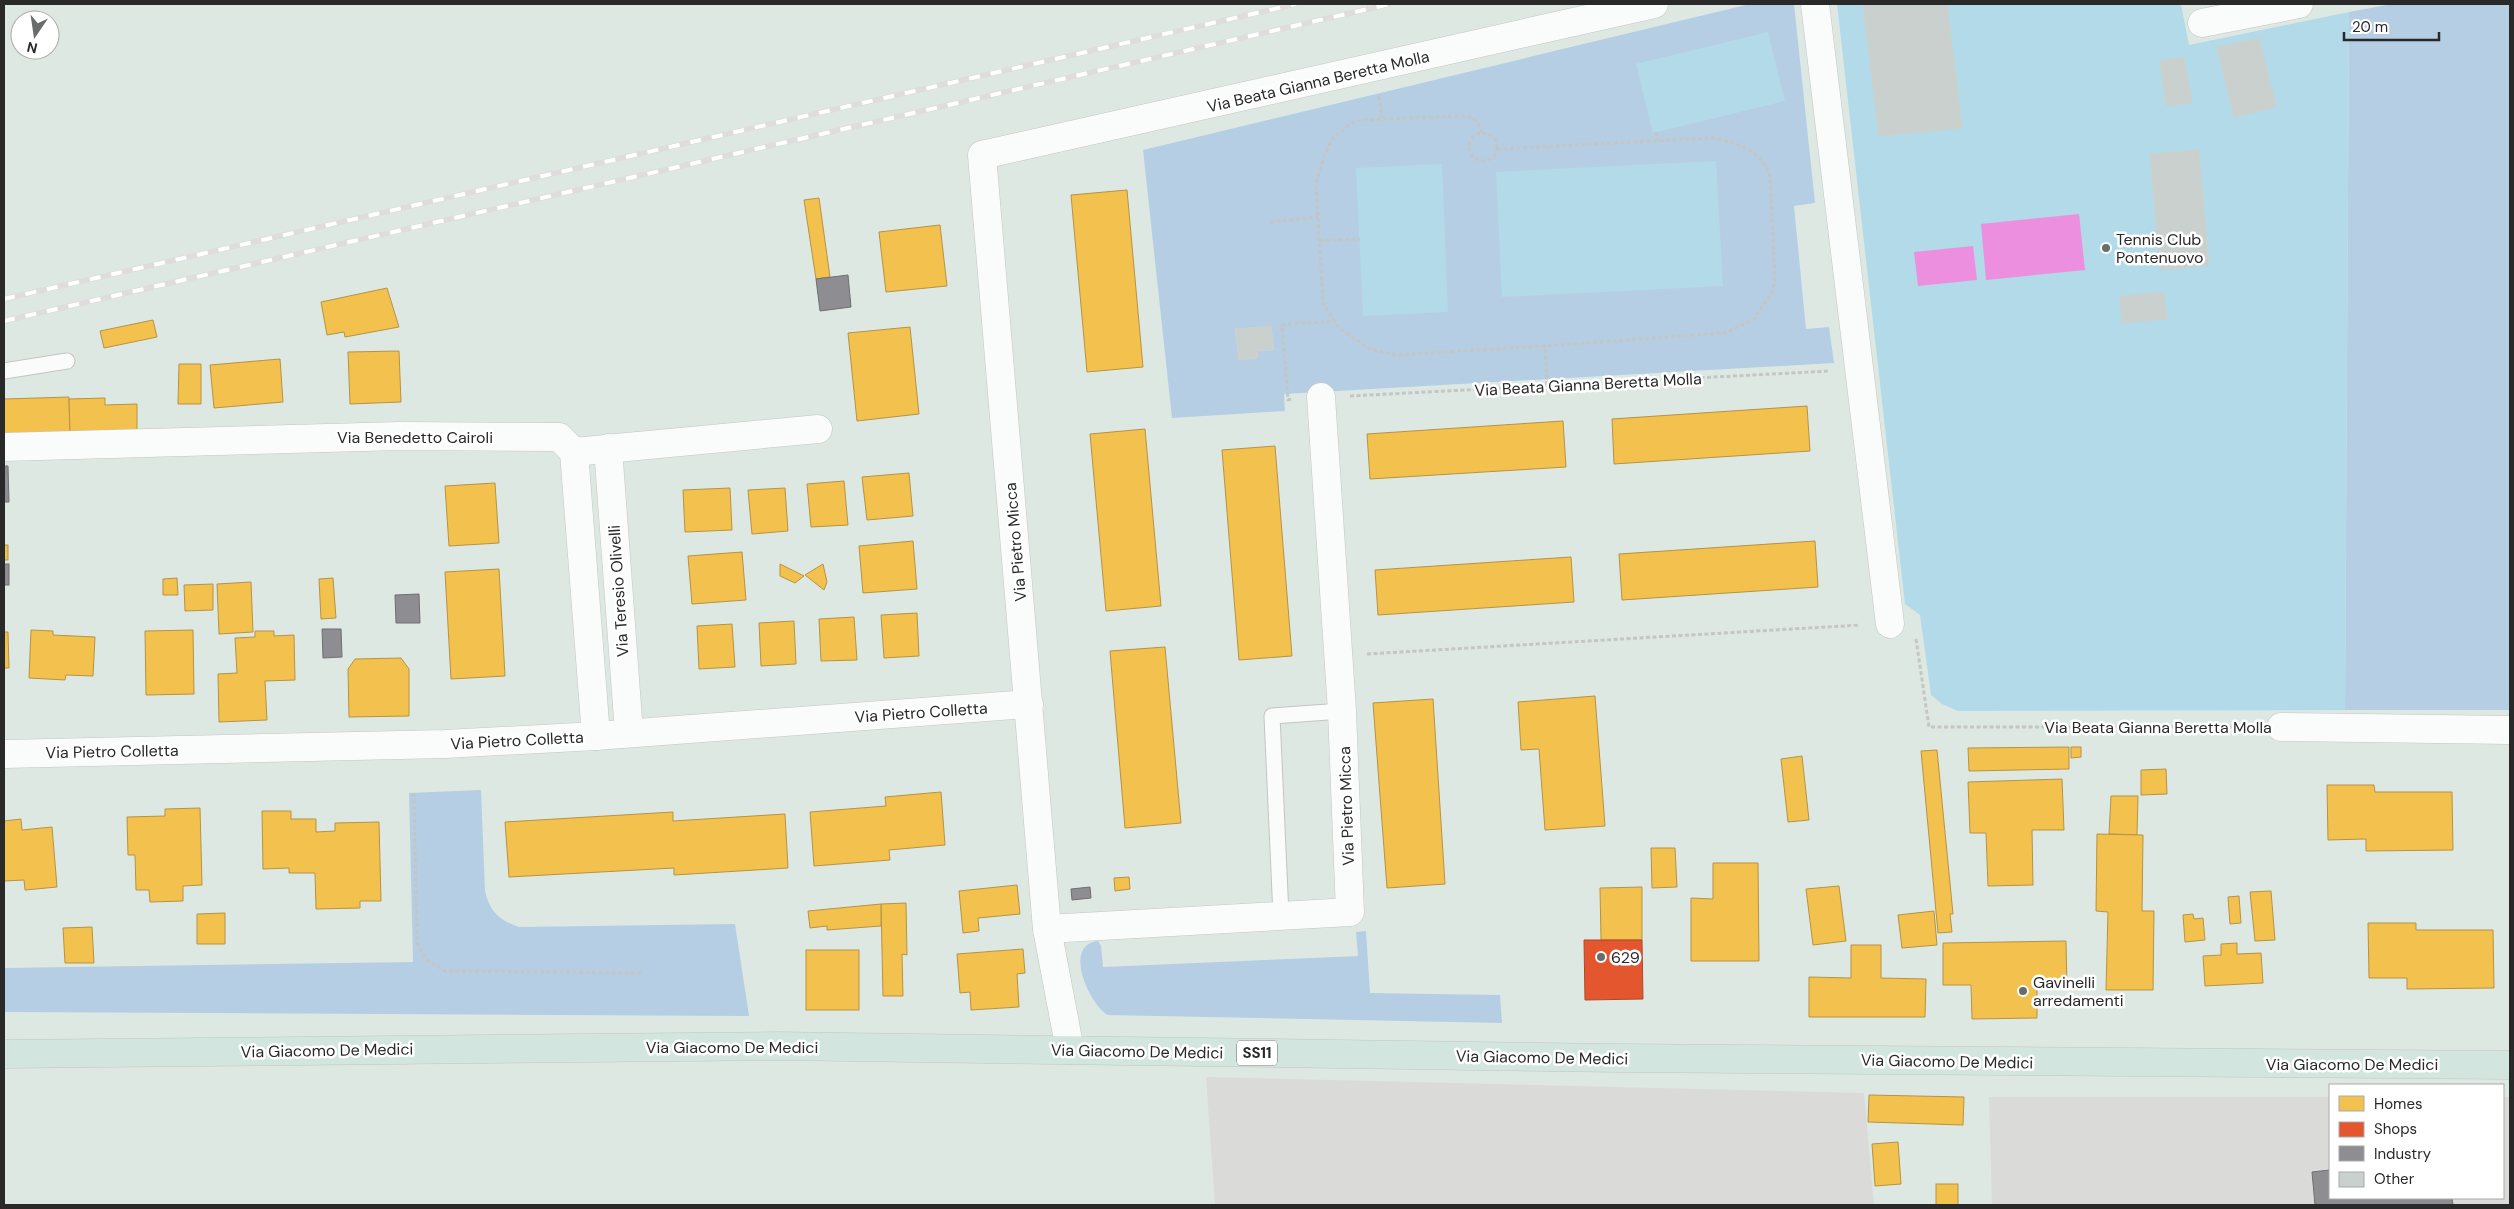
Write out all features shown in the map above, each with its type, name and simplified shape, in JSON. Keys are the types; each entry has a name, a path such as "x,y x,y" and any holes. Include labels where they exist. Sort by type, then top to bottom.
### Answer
{"main road":[{"name":"Via Giacomo De Medici","path":"4,1054 767,1046 2074,1062 2510,1064"}],"street":[{"name":"Via Beata Gianna Beretta Molla","path":"982,155 1654,4"},
{"path":"1815,4 1890,624"},
{"path":"2202,23 2298,4"},
{"name":"Via Pietro Micca","path":"982,155 1047,929 1070,1050"},
{"name":"Via Pietro Micca","path":"1047,929 1350,912 1339,655 1321,397"},
{"path":"574,452 818,428"},
{"name":"Via Benedetto Cairoli","path":"4,447 400,436 559,437 574,452"},
{"name":"Via Teresio Olivelli","path":"608,448 629,733"},
{"name":"Via Teresio Olivelli","path":"574,452 596,736"},
{"name":"Via Pietro Colletta","path":"4,754 445,744 596,736 1029,704"},
{"name":"Via Beata Gianna Beretta Molla","path":"2281,727 2510,730"}],"lane":[{"path":"4,371 66,361"},
{"path":"1281,916 1272,716 1342,711"}],"path":[{"path":"1482,133 1478,123 1471,117 1382,118 1353,122 1332,139 1324,157 1316,184 1323,303 1339,328 1371,350 1397,355 1725,333 1753,320 1766,303 1775,279 1770,176 1768,168 1757,154 1728,141 1713,138 1497,149"},
{"path":"1656,132 1658,141"},
{"path":"1482,133 1493,137 1497,149 1493,157 1484,161 1475,159 1469,146 1473,137 1482,133"},
{"path":"1270,222 1318,217"},
{"path":"1318,241 1360,239"},
{"name":"Via Beata Gianna Beretta Molla","path":"1333,321 1282,325 1288,400 1858,369"},
{"path":"1545,346 1547,386"},
{"name":"Via Beata Gianna Beretta Molla","path":"1339,655 1890,624 1915,631 1929,727 2281,727"},
{"path":"414,793 417,944 427,960 445,971 644,973"}],"shaded area":[{"path":"1750,4 1794,4 1815,203 1794,206 1806,329 1829,327 1834,363 1284,394 1285,411 1172,418 1143,150"},
{"name":"Tennis Club Pontenuovo","path":"1837,4 2181,4 2189,45 2349,12 2345,710 1958,711 1942,704 1931,695 1920,615 1905,604"},
{"path":"2392,4 2510,4 2510,710 2345,710 2349,12"},
{"path":"1768,32 1785,101 1653,133 1636,64"},
{"path":"1716,161 1723,286 1502,297 1496,172"},
{"path":"1442,164 1448,312 1363,316 1356,168"},
{"path":"2079,214 2085,270 1986,280 1981,224"},
{"path":"1973,246 1977,280 1918,286 1914,252"},
{"path":"481,790 485,891 496,914 519,927 735,924 749,1016 4,1012 4,968 413,962 409,793"},
{"path":"1366,931 1370,993 1500,995 1502,1023 1108,1015 1094,1001 1080,964 1082,953 1087,945 1098,941 1101,946 1103,967 1358,956 1356,932"},
{"path":"1206,1077 1864,1093 1874,1205 1215,1205"},
{"path":"1989,1097 2329,1097 2329,1199 2504,1199 2504,1097 2510,1097 2510,1205 1992,1205"}],"building: Homes":[{"path":"1127,190 1143,367 1087,372 1071,195"},
{"path":"819,198 830,277 816,279 804,200"},
{"path":"940,225 947,286 886,292 879,232"},
{"path":"387,288 399,327 345,337 344,332 327,335 321,302"},
{"path":"153,320 157,337 104,348 100,331"},
{"path":"910,327 919,414 857,421 848,333"},
{"path":"399,351 401,402 350,404 348,352"},
{"path":"280,359 283,402 214,408 210,365"},
{"path":"179,364 201,364 201,404 178,404"},
{"path":"69,397 70,435 4,437 4,399"},
{"path":"105,398 105,405 137,404 137,434 70,435 69,399"},
{"path":"1807,406 1810,451 1614,464 1612,419"},
{"path":"1563,421 1566,467 1370,479 1367,434"},
{"path":"1145,429 1161,606 1106,611 1090,434"},
{"path":"1275,446 1292,656 1239,660 1222,450"},
{"path":"909,473 913,516 867,520 862,477"},
{"path":"844,481 848,525 811,527 807,484"},
{"path":"495,483 499,543 449,546 445,486"},
{"path":"730,488 732,530 685,532 683,490"},
{"path":"785,488 788,531 752,534 748,490"},
{"path":"913,541 917,589 863,593 859,546"},
{"path":"1815,541 1818,587 1622,600 1619,554"},
{"path":"4,545 8,545 8,560 4,560"},
{"path":"742,552 746,600 692,604 688,556"},
{"path":"1571,557 1574,602 1378,615 1375,570"},
{"path":"780,564 804,576 795,583 780,576"},
{"path":"823,564 827,582 824,590 805,575"},
{"path":"499,569 505,676 451,679 445,572"},
{"path":"177,578 178,595 163,595 163,579"},
{"path":"333,578 336,618 321,619 319,579"},
{"path":"251,582 253,632 219,634 217,584"},
{"path":"213,584 213,610 185,611 184,585"},
{"path":"917,613 919,656 884,658 881,615"},
{"path":"854,617 857,660 821,661 819,619"},
{"path":"794,621 796,664 761,666 759,623"},
{"path":"732,624 735,667 699,669 697,626"},
{"path":"31,630 53,631 53,635 95,637 93,676 66,675 65,680 29,678"},
{"path":"193,630 194,694 146,695 145,631"},
{"path":"255,631 274,631 274,636 294,635 295,680 265,681 267,720 219,722 218,674 237,673 235,638 255,637"},
{"path":"4,632 8,632 9,668 4,668"},
{"path":"1165,647 1181,823 1125,828 1110,651"},
{"path":"401,658 409,669 409,716 349,717 348,669 355,659"},
{"path":"1595,696 1605,826 1545,830 1539,749 1521,750 1518,702"},
{"path":"1433,699 1445,884 1387,888 1373,703"},
{"path":"2069,747 2069,769 1969,771 1968,748"},
{"path":"2071,747 2081,747 2081,757 2071,758"},
{"path":"1937,750 1953,914 1950,914 1952,932 1938,933 1921,751"},
{"path":"1802,756 1809,820 1788,822 1781,759"},
{"path":"2166,769 2167,794 2141,795 2141,770"},
{"path":"2062,779 2064,830 2032,830 2033,885 1988,886 1986,833 1970,833 1968,782"},
{"path":"2327,785 2374,785 2375,792 2452,792 2453,850 2366,851 2366,839 2328,840"},
{"path":"941,792 945,845 889,850 890,860 814,866 810,812 886,806 885,797"},
{"path":"2111,796 2138,796 2137,835 2109,834"},
{"path":"200,808 202,885 183,886 183,901 150,902 149,890 136,890 135,855 128,855 127,817 165,816 165,809"},
{"path":"262,811 291,811 291,819 316,819 316,832 335,831 335,823 379,822 381,901 360,901 360,908 316,909 315,873 289,873 289,868 263,869"},
{"path":"673,812 673,821 785,814 788,868 674,875 674,868 509,877 505,822"},
{"path":"21,819 22,830 52,827 57,887 25,890 24,880 4,881 4,821"},
{"path":"2097,834 2143,835 2142,911 2154,911 2153,990 2106,990 2108,912 2096,911"},
{"path":"1651,848 1675,848 1677,887 1652,888"},
{"path":"1713,863 1758,863 1759,961 1691,961 1691,898 1713,899"},
{"path":"1129,877 1130,889 1115,891 1114,878"},
{"path":"1017,885 1020,914 978,918 979,931 963,933 959,891"},
{"path":"1839,886 1846,941 1813,945 1806,889"},
{"path":"1642,887 1642,940 1601,940 1600,888"},
{"path":"2271,891 2275,940 2255,941 2250,892"},
{"path":"2239,896 2241,923 2230,924 2228,897"},
{"path":"906,903 907,955 902,954 903,996 883,996 881,904"},
{"path":"881,904 881,926 827,930 827,926 810,928 808,911"},
{"path":"1934,911 1937,945 1902,948 1898,915"},
{"path":"225,913 225,944 197,944 197,914"},
{"path":"2193,914 2194,919 2203,918 2205,940 2185,942 2183,915"},
{"path":"2368,923 2416,923 2416,930 2493,930 2494,988 2407,989 2407,978 2369,978"},
{"path":"92,927 94,963 65,963 63,928"},
{"path":"2066,941 2067,988 2037,989 2037,1018 1972,1019 1971,985 1943,985 1943,943"},
{"path":"2237,943 2237,954 2261,953 2263,983 2205,986 2203,956 2221,955 2221,944"},
{"path":"1851,945 1881,945 1881,978 1926,979 1925,1017 1809,1017 1809,977 1851,978"},
{"path":"1023,949 1025,973 1017,974 1019,1007 971,1010 970,992 960,993 957,954"},
{"path":"806,950 859,950 859,1010 806,1010"},
{"path":"1869,1095 1964,1097 1963,1125 1868,1122"},
{"path":"1898,1142 1901,1184 1875,1186 1872,1144"},
{"path":"1936,1184 1958,1184 1958,1205 1936,1205"}],"building: Shops":[{"path":"1584,940 1642,940 1643,999 1585,1000"}],"building: Industry":[{"path":"848,275 851,307 820,311 816,279"},
{"path":"4,466 8,466 9,502 4,502"},
{"path":"4,564 9,564 9,585 4,585"},
{"path":"419,594 420,623 396,623 395,595"},
{"path":"322,629 341,629 342,657 323,658"},
{"path":"1090,887 1091,898 1072,900 1071,889"},
{"path":"2329,1170 2329,1199 2452,1199 2453,1205 2315,1205 2312,1172"}],"building: Other":[{"path":"1863,4 1947,4 1962,128 1879,136"},
{"path":"2259,38 2276,107 2234,117 2217,47"},
{"path":"2184,57 2192,103 2166,106 2160,61"},
{"path":"2199,150 2209,265 2160,270 2150,154"},
{"path":"2164,292 2167,319 2122,323 2120,296"},
{"path":"1271,326 1274,350 1257,351 1258,358 1239,360 1235,329"}],"railway":[{"path":"4,299 1296,4"},
{"path":"4,321 1390,4"}],"place":[{"name":"Tennis Club Pontenuovo","path":"2106,248"},
{"name":"629","path":"1601,957"},
{"name":"Gavinelli arredamenti","path":"2023,991"}]}
